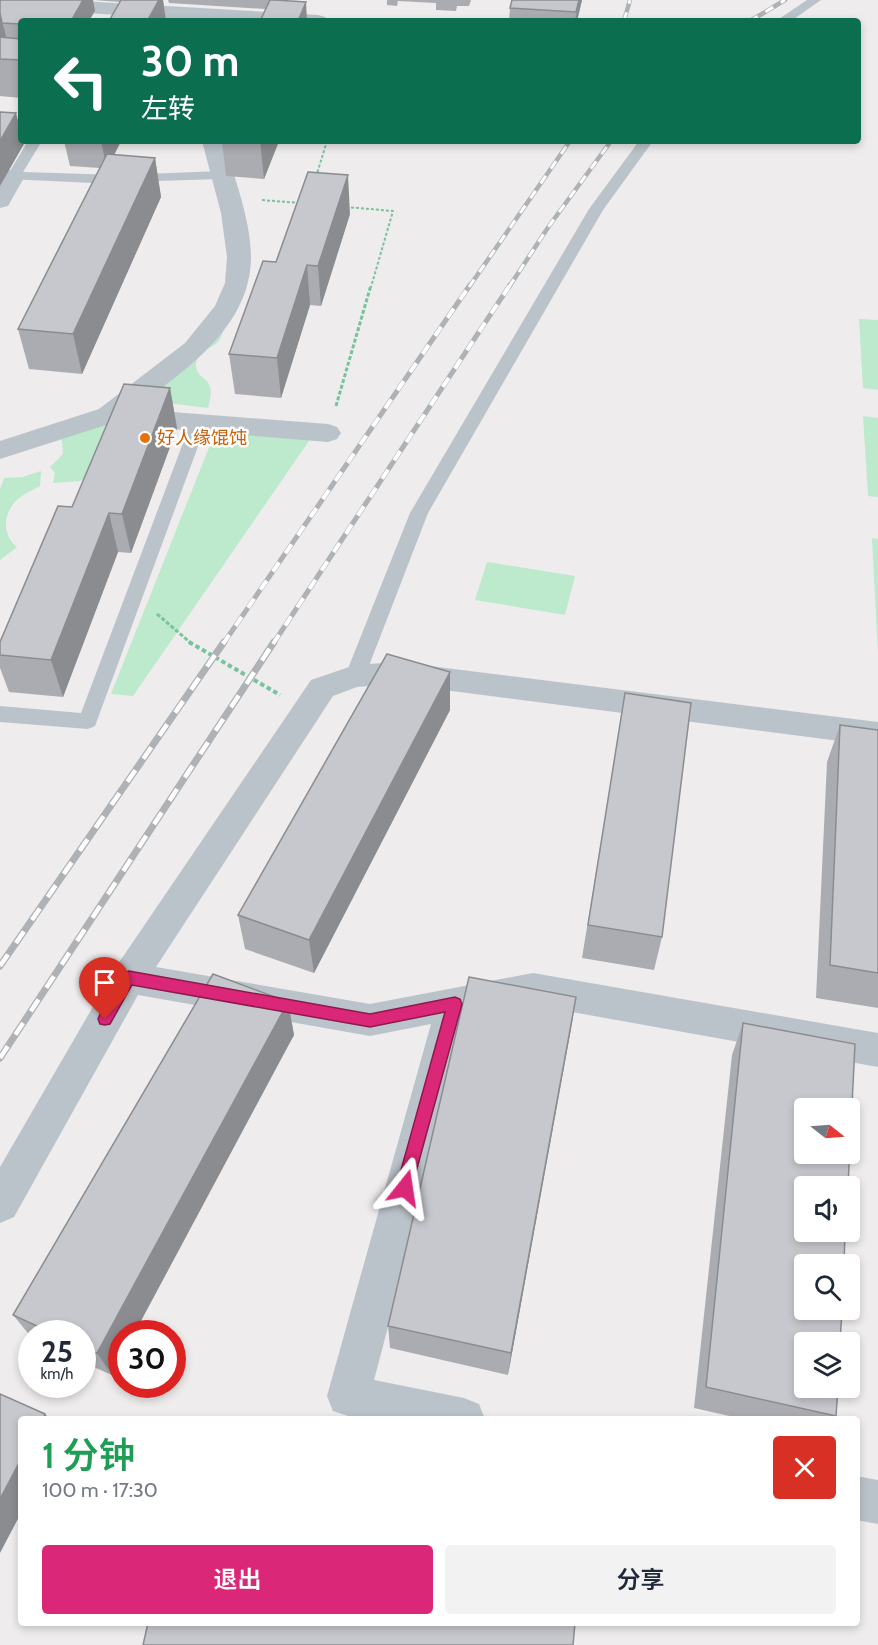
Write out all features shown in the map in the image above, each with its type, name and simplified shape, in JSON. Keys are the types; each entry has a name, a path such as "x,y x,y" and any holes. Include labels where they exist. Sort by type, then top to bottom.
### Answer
{"street":[{"path":"292,18 300,0"},
{"path":"0,2 151,5 232,18"},
{"path":"0,450 108,415 187,354 221,319 234,291 239,258 225,186 214,144"},
{"path":"0,201 14,176"},
{"path":"108,415 328,433"},
{"path":"0,1204 129,978 322,688 355,676 397,673 878,734"},
{"path":"129,978 370,1020 532,989 878,1050"},
{"path":"449,1416 348,1396 455,1004"},
{"path":"860,1499 878,1502"}],"lane":[{"path":"787,18 815,0"},
{"path":"32,144 14,176 88,181 145,180 225,186"},
{"path":"355,676 419,513 596,209 644,144"},
{"path":"0,714 88,721 199,422"}],"path":[{"path":"314,183 326,144"},
{"path":"225,186 308,204"},
{"path":"328,433 393,211 340,207"},
{"path":"137,590 166,626 306,711"}],"green space":[{"path":"859,319 878,320 878,390 863,388"},
{"path":"225,324 219,340 201,354 197,361 197,371 209,384 208,408 135,399"},
{"path":"863,416 878,418 878,497 868,496"},
{"path":"110,421 91,472 81,481 53,483 55,473 50,467 63,454 59,434"},
{"path":"216,430 311,438 133,696 111,694"},
{"path":"41,471 40,486 19,498 10,509 6,529 8,536 17,547 0,560 0,490 4,478 23,477"},
{"path":"872,538 878,539 878,655"},
{"path":"487,562 575,576 565,615 475,600"}],"building":[{"path":"0,0 83,0 73,18 18,18 18,24 2,23"},
{"path":"121,0 159,0 149,18 111,18"},
{"path":"270,0 306,2 299,18 261,18"},
{"path":"512,0 579,0 576,12 510,8"},
{"path":"0,37 18,39 18,60 0,59"},
{"path":"0,112 16,113 0,141"},
{"path":"107,154 155,158 73,334 18,329"},
{"path":"308,172 348,175 318,266 307,265 277,358 229,354 263,261 276,262"},
{"path":"124,384 170,388 122,514 109,513 51,660 0,655 0,642 58,506 72,507"},
{"path":"387,654 450,672 309,940 238,915"},
{"path":"625,693 691,703 662,937 588,925"},
{"path":"840,725 878,730 878,973 830,965"},
{"path":"213,974 288,1002 115,1320 108,1320 108,1333 97,1353 96,1320 24,1320 13,1315"},
{"path":"469,977 576,997 511,1353 388,1326"},
{"path":"743,1023 855,1044 852,1098 794,1098 794,1164 849,1164 848,1176 794,1176 794,1242 845,1242 844,1254 794,1254 794,1320 841,1320 841,1332 794,1332 794,1398 837,1398 836,1416 706,1387"},
{"path":"0,1394 45,1414 44,1416 18,1416 18,1465 0,1499"},
{"path":"147,1626 575,1626 573,1645 143,1645"}],"railway":[{"path":"625,18 630,0"},
{"path":"755,18 785,0"},
{"path":"469,287 568,144"},
{"path":"509,287 549,226 609,144"},
{"path":"223,644 470,285"},
{"path":"273,644 510,285"},
{"path":"0,966 224,642"},
{"path":"0,1058 274,642"}],"place":[{"name":"好人缘馄饨","path":"145,438"}],"route":[{"path":"105,1019 129,978 370,1020 455,1004 405,1188"}]}
